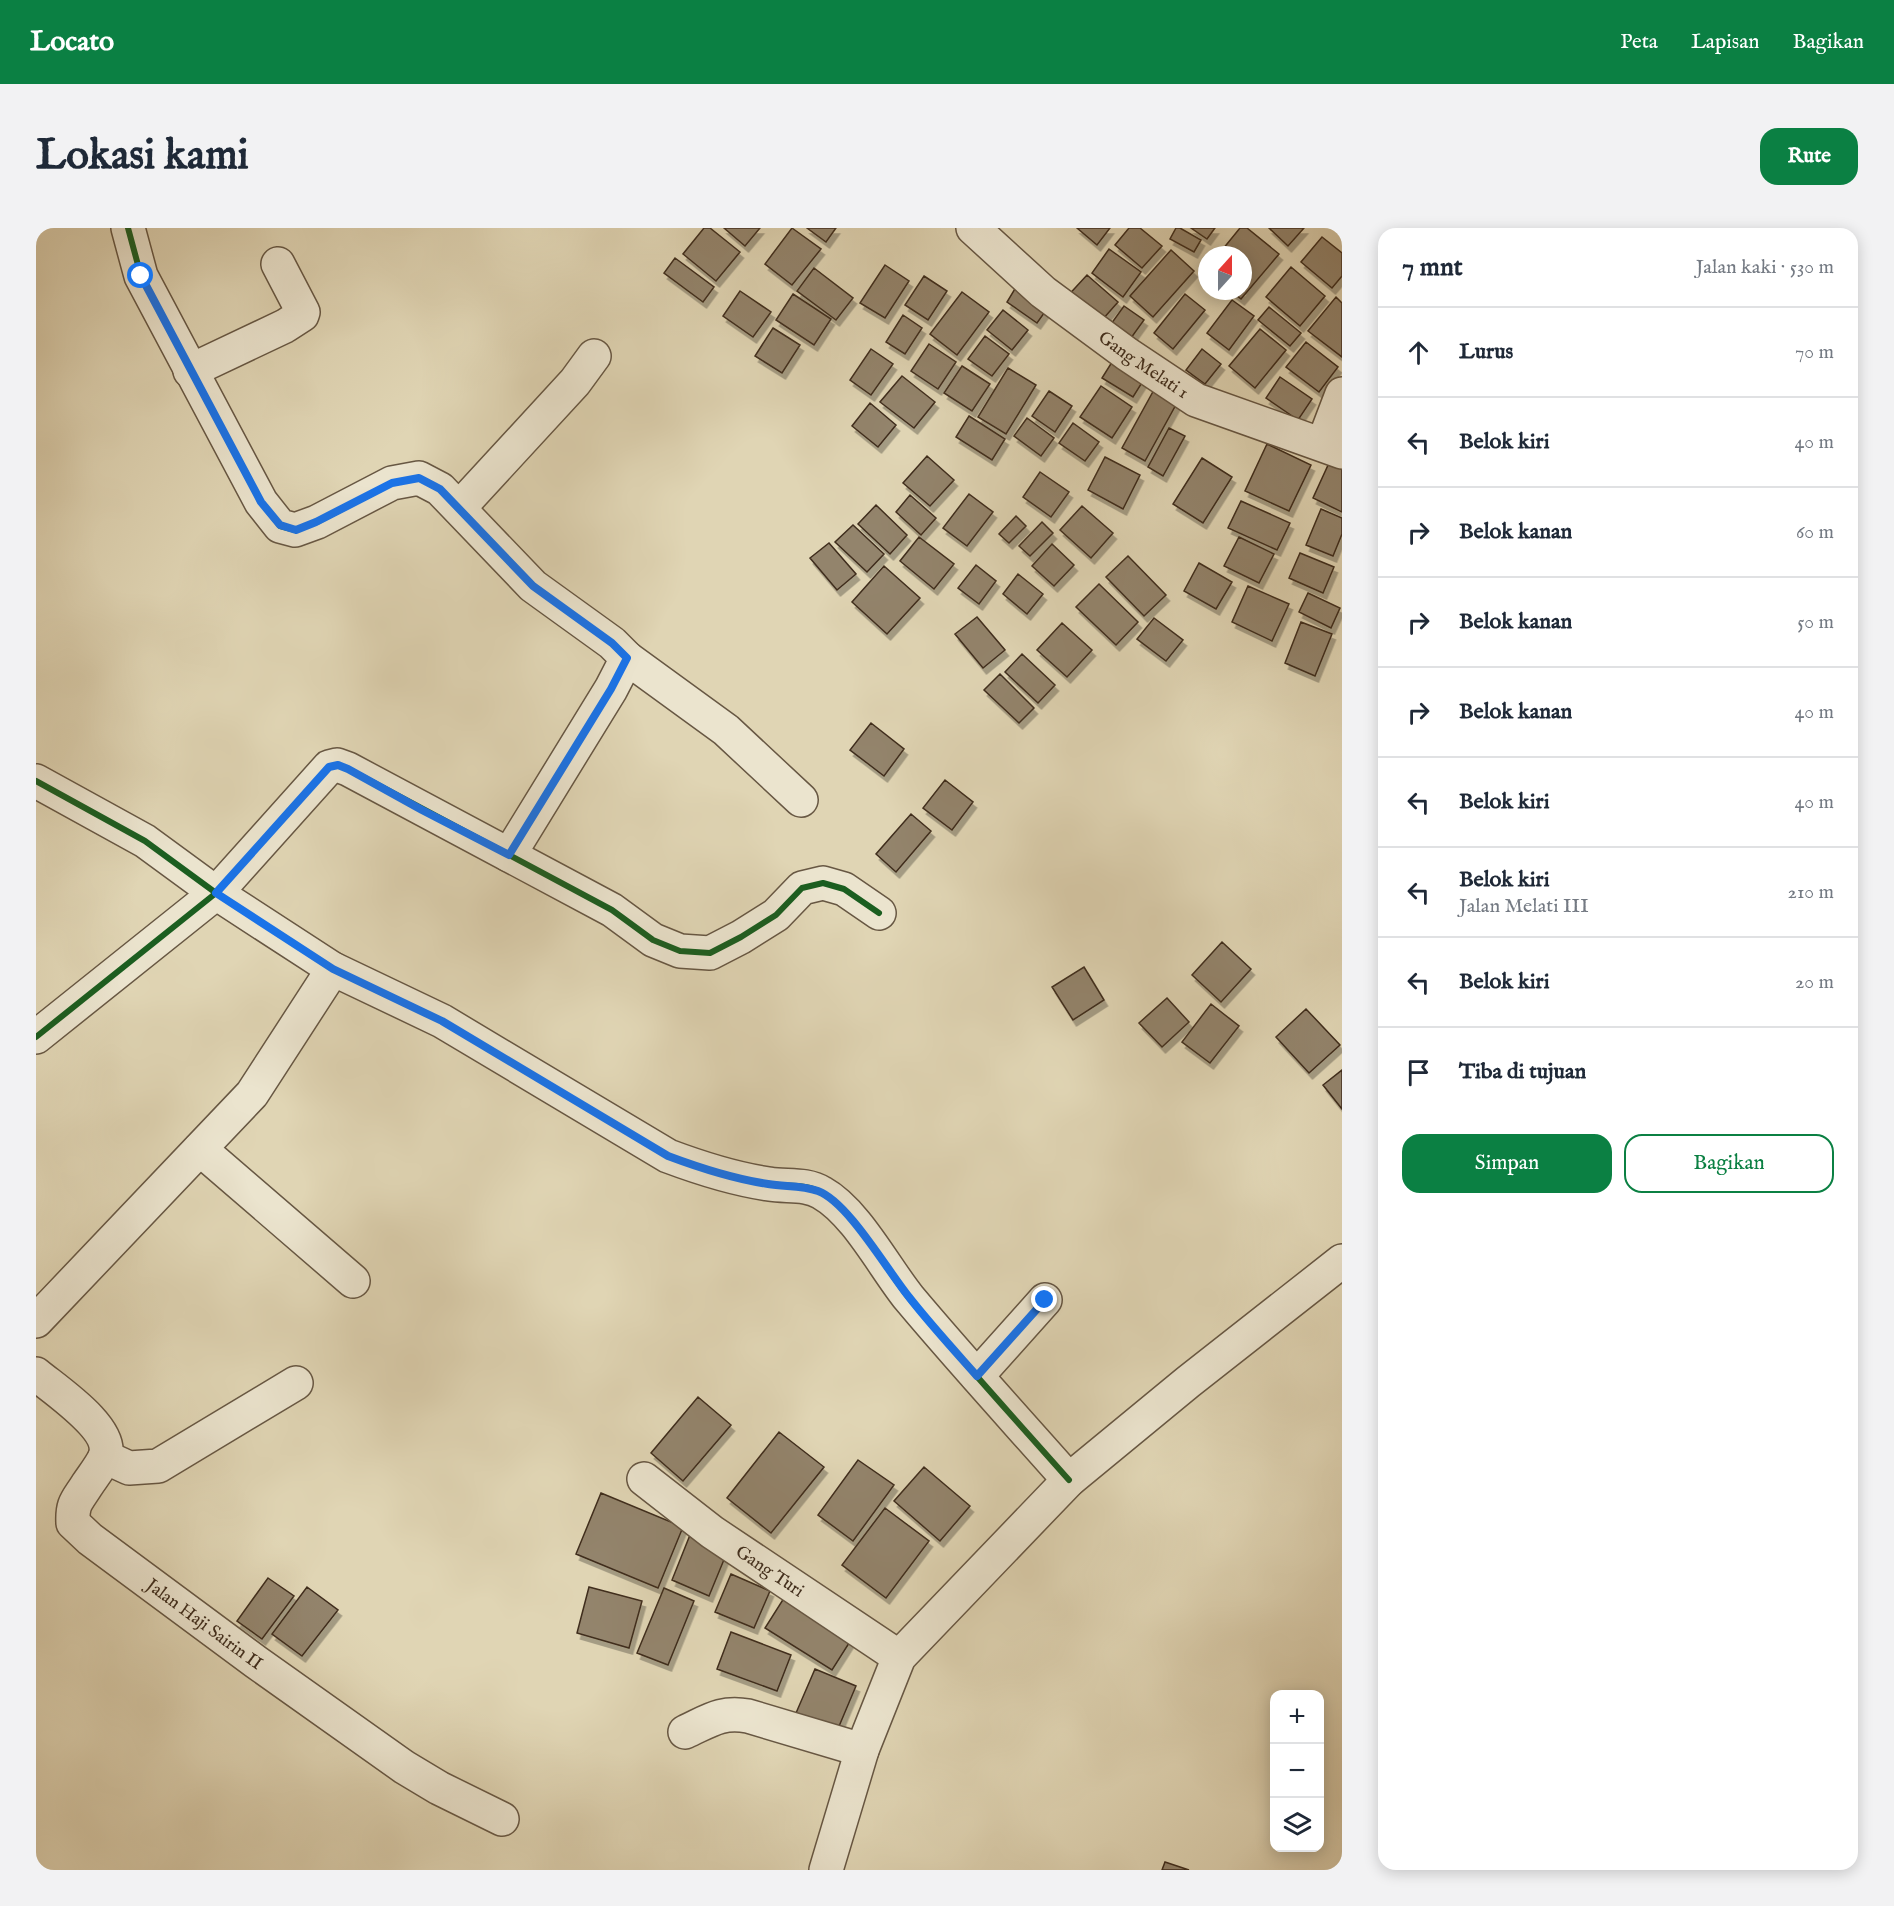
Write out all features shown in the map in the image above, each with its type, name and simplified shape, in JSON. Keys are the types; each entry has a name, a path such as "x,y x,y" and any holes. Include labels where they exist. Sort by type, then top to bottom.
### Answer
{"street":[{"path":"129,228 141,276 261,502 280,525 296,530 392,483 419,478 440,489 533,586 726,730 801,800"},
{"name":"Gang Melati 1","path":"973,228 1043,292 1127,354 1196,400 1332,448"},
{"path":"190,371 285,326 302,315 303,312 278,264"},
{"path":"459,508 575,382 594,356"},
{"path":"1332,448 1342,394"},
{"path":"509,855 611,689 627,658"},
{"path":"36,1037 216,893 329,767 338,765 612,910 653,940 680,951 710,953 741,938 776,915 802,888 823,883 844,889 879,913"},
{"path":"36,781 145,841 216,893 333,969 442,1021 668,1156 699,1167 769,1185 801,1186 819,1191 835,1201 908,1296 1069,1480"},
{"path":"36,1321 252,1094 333,969"},
{"path":"200,1149 353,1281"},
{"path":"826,1870 862,1750 899,1657 1069,1480 1188,1382 1342,1261"},
{"path":"977,1376 1045,1300"},
{"path":"36,1374 87,1416 104,1437 105,1457 129,1467 158,1466 296,1383"},
{"name":"Jalan Haji Sairin II","path":"105,1457 72,1508 73,1523 90,1539 256,1662 404,1767 439,1788 502,1819"},
{"name":"Gang Turi","path":"644,1479 712,1532 899,1657"},
{"path":"685,1732 731,1713 862,1750"}],"building":[{"path":"704,228 710,228 740,252 716,281 683,254"},
{"path":"724,228 760,228 745,246"},
{"path":"792,228 821,249 792,285 765,264"},
{"path":"807,228 836,228 826,242"},
{"path":"1077,228 1110,228 1097,245"},
{"path":"1129,228 1140,228 1162,246 1142,268 1115,245"},
{"path":"1176,228 1201,240 1194,252 1170,239"},
{"path":"1191,228 1215,228 1207,239"},
{"path":"1240,228 1247,228 1279,254 1252,286 1252,246 1225,246"},
{"path":"1269,228 1304,228 1288,246"},
{"path":"1322,237 1342,253 1342,276 1332,288 1301,262"},
{"path":"1109,249 1141,272 1123,297 1092,273"},
{"path":"1171,250 1194,271 1153,317 1130,296"},
{"path":"675,258 714,287 703,302 664,273"},
{"path":"885,265 909,281 885,318 860,303"},
{"path":"1291,267 1325,296 1300,326 1266,297"},
{"path":"814,268 853,298 836,320 797,291"},
{"path":"1087,275 1118,302 1095,328 1064,300"},
{"path":"924,276 947,291 928,320 905,305"},
{"path":"1016,287 1047,309 1037,323 1007,302"},
{"path":"740,291 771,312 753,337 723,316"},
{"path":"962,292 989,312 957,355 930,334"},
{"path":"793,294 831,319 814,345 776,320"},
{"path":"1185,294 1205,310 1173,349 1154,333"},
{"path":"1336,297 1342,303 1342,357 1308,331"},
{"path":"1232,300 1254,316 1229,350 1207,333"},
{"path":"1124,306 1144,320 1131,338 1111,324"},
{"path":"1269,307 1301,333 1290,346 1258,320"},
{"path":"1003,310 1028,330 1012,350 987,330"},
{"path":"903,315 922,328 905,354 886,342"},
{"path":"773,328 800,345 782,373 755,356"},
{"path":"1260,329 1286,350 1255,388 1229,366"},
{"path":"985,336 1009,354 992,376 968,359"},
{"path":"1306,342 1338,367 1319,392 1286,367"},
{"path":"929,344 956,362 938,389 911,371"},
{"path":"871,349 893,364 871,395 850,380"},
{"path":"1202,349 1221,364 1205,384 1186,370"},
{"path":"1112,362 1143,381 1133,397 1102,378"},
{"path":"962,366 990,384 972,411 944,393"},
{"path":"1008,368 1036,385 1006,434 978,417"},
{"path":"902,376 935,402 914,428 880,402"},
{"path":"1280,377 1312,399 1298,420 1266,398"},
{"path":"1101,386 1132,407 1112,438 1080,417"},
{"path":"1155,388 1178,401 1145,461 1122,448"},
{"path":"1049,391 1072,406 1055,432 1032,416"},
{"path":"870,403 896,425 878,447 852,426"},
{"path":"969,416 1005,439 992,460 956,437"},
{"path":"1027,418 1054,438 1041,456 1014,436"},
{"path":"1073,423 1099,442 1085,461 1059,443"},
{"path":"1169,428 1185,436 1163,476 1148,467"},
{"path":"1267,444 1311,465 1289,511 1245,491"},
{"path":"927,456 954,480 930,506 903,483"},
{"path":"1105,457 1140,475 1123,509 1088,490"},
{"path":"1202,458 1232,477 1203,523 1173,504"},
{"path":"1329,463 1342,469 1342,512 1313,498"},
{"path":"1040,472 1069,492 1051,517 1023,497"},
{"path":"969,494 993,512 967,546 943,528"},
{"path":"910,495 936,518 921,535 896,512"},
{"path":"1241,501 1290,523 1277,550 1228,528"},
{"path":"876,505 907,535 890,554 858,524"},
{"path":"1082,506 1113,533 1091,558 1060,530"},
{"path":"1321,509 1342,518 1342,534 1333,556 1306,545"},
{"path":"1016,516 1026,526 1009,543 999,534"},
{"path":"1042,522 1053,533 1030,556 1019,546"},
{"path":"853,525 884,554 867,572 835,542"},
{"path":"919,537 954,564 934,589 900,561"},
{"path":"1239,537 1274,554 1259,583 1224,566"},
{"path":"829,543 856,574 837,590 810,558"},
{"path":"1052,544 1074,565 1054,586 1032,566"},
{"path":"1300,553 1334,567 1323,593 1289,578"},
{"path":"1128,556 1166,595 1144,616 1106,577"},
{"path":"1199,563 1232,582 1216,609 1184,591"},
{"path":"976,565 996,581 979,604 958,588"},
{"path":"884,566 920,598 887,634 852,602"},
{"path":"1018,574 1043,594 1027,614 1003,594"},
{"path":"1099,584 1138,622 1116,645 1076,607"},
{"path":"1248,586 1289,604 1272,641 1232,622"},
{"path":"1308,593 1340,608 1331,628 1299,612"},
{"path":"977,617 1005,650 983,668 955,634"},
{"path":"1154,618 1183,640 1166,661 1137,639"},
{"path":"1301,622 1332,634 1315,676 1285,663"},
{"path":"1062,623 1092,650 1067,677 1037,650"},
{"path":"1022,654 1055,685 1038,703 1005,672"},
{"path":"1000,674 1034,708 1019,723 984,690"},
{"path":"871,723 904,749 884,776 850,750"},
{"path":"945,780 973,802 952,830 923,808"},
{"path":"911,814 931,831 896,872 876,854"},
{"path":"1222,942 1251,969 1221,1002 1192,975"},
{"path":"1084,967 1104,1000 1073,1020 1052,987"},
{"path":"1167,998 1189,1022 1162,1047 1139,1023"},
{"path":"1211,1004 1239,1026 1210,1063 1182,1042"},
{"path":"1306,1009 1340,1045 1309,1073 1276,1037"},
{"path":"1342,1070 1342,1109 1323,1085"},
{"path":"698,1397 731,1425 683,1481 651,1453"},
{"path":"779,1432 824,1467 771,1533 727,1498"},
{"path":"858,1460 894,1485 853,1541 818,1515"},
{"path":"924,1467 970,1506 940,1541 894,1501"},
{"path":"601,1493 683,1527 658,1588 576,1554"},
{"path":"885,1508 929,1541 886,1598 842,1565"},
{"path":"690,1535 728,1550 709,1596 672,1580"},
{"path":"731,1574 770,1591 754,1628 715,1612"},
{"path":"268,1578 294,1596 262,1639 237,1621"},
{"path":"307,1587 338,1610 302,1656 272,1634"},
{"path":"589,1587 642,1601 629,1648 577,1633"},
{"path":"664,1588 694,1601 668,1665 637,1653"},
{"path":"784,1598 851,1640 832,1670 765,1628"},
{"path":"731,1632 791,1655 777,1691 717,1669"},
{"path":"815,1669 856,1686 837,1731 796,1713"},
{"path":"1165,1862 1189,1870 1162,1870"}],"cycle path":[{"path":"128,228 141,276 261,502 280,526 295,530 317,522 392,483 419,478 440,489 533,586 612,643 627,658 611,689 509,855"},
{"path":"36,1037 216,893 329,767 337,765 612,910 653,940 680,951 710,953 776,915 802,888 823,883 844,889 879,913"},
{"path":"36,781 145,841 216,893 333,969 442,1021 668,1156 743,1179 803,1187 822,1193 858,1226 909,1298 1069,1480"}],"route":[{"path":"141,276 261,502 280,525 296,530 392,483 419,478 440,489 533,586 612,643 627,658 611,689 509,855 338,765 329,767 216,893 333,969 442,1021 668,1156 699,1167 769,1185 801,1186 819,1191 835,1201 908,1296 977,1376 1045,1300"}]}
